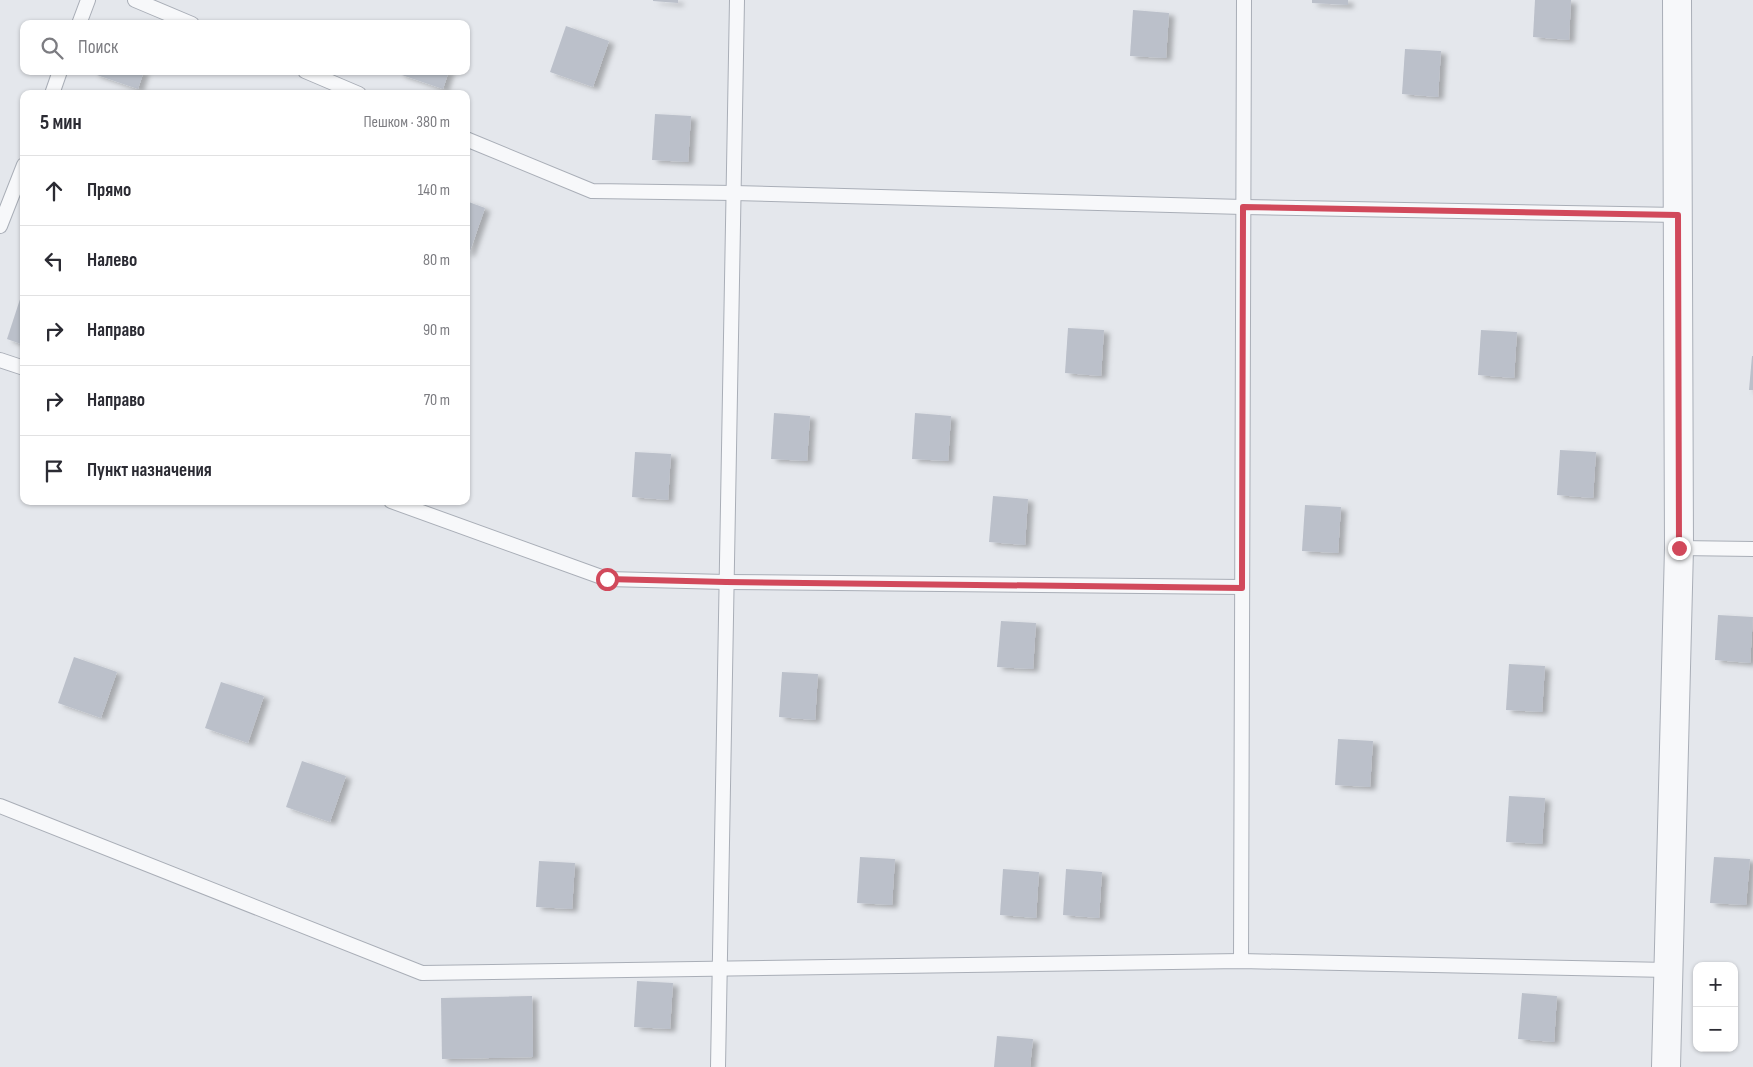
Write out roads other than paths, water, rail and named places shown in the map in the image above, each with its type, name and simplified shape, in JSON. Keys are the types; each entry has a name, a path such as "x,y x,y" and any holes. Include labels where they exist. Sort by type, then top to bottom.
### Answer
{"street":[{"path":"1666,1067 1679,548 1677,0"}],"lane":[{"path":"80,20 88,0"},
{"path":"135,0 182,20"},
{"path":"718,1067 737,0"},
{"path":"1241,960 1244,0"},
{"path":"53,90 59,75"},
{"path":"315,75 350,90"},
{"path":"470,140 592,191 1243,207 1678,215"},
{"path":"0,226 20,175"},
{"path":"0,360 20,367"},
{"path":"403,505 607,579 1242,588"},
{"path":"1679,548 1753,549"},
{"path":"0,806 422,973 1241,960 1668,970"}]}
